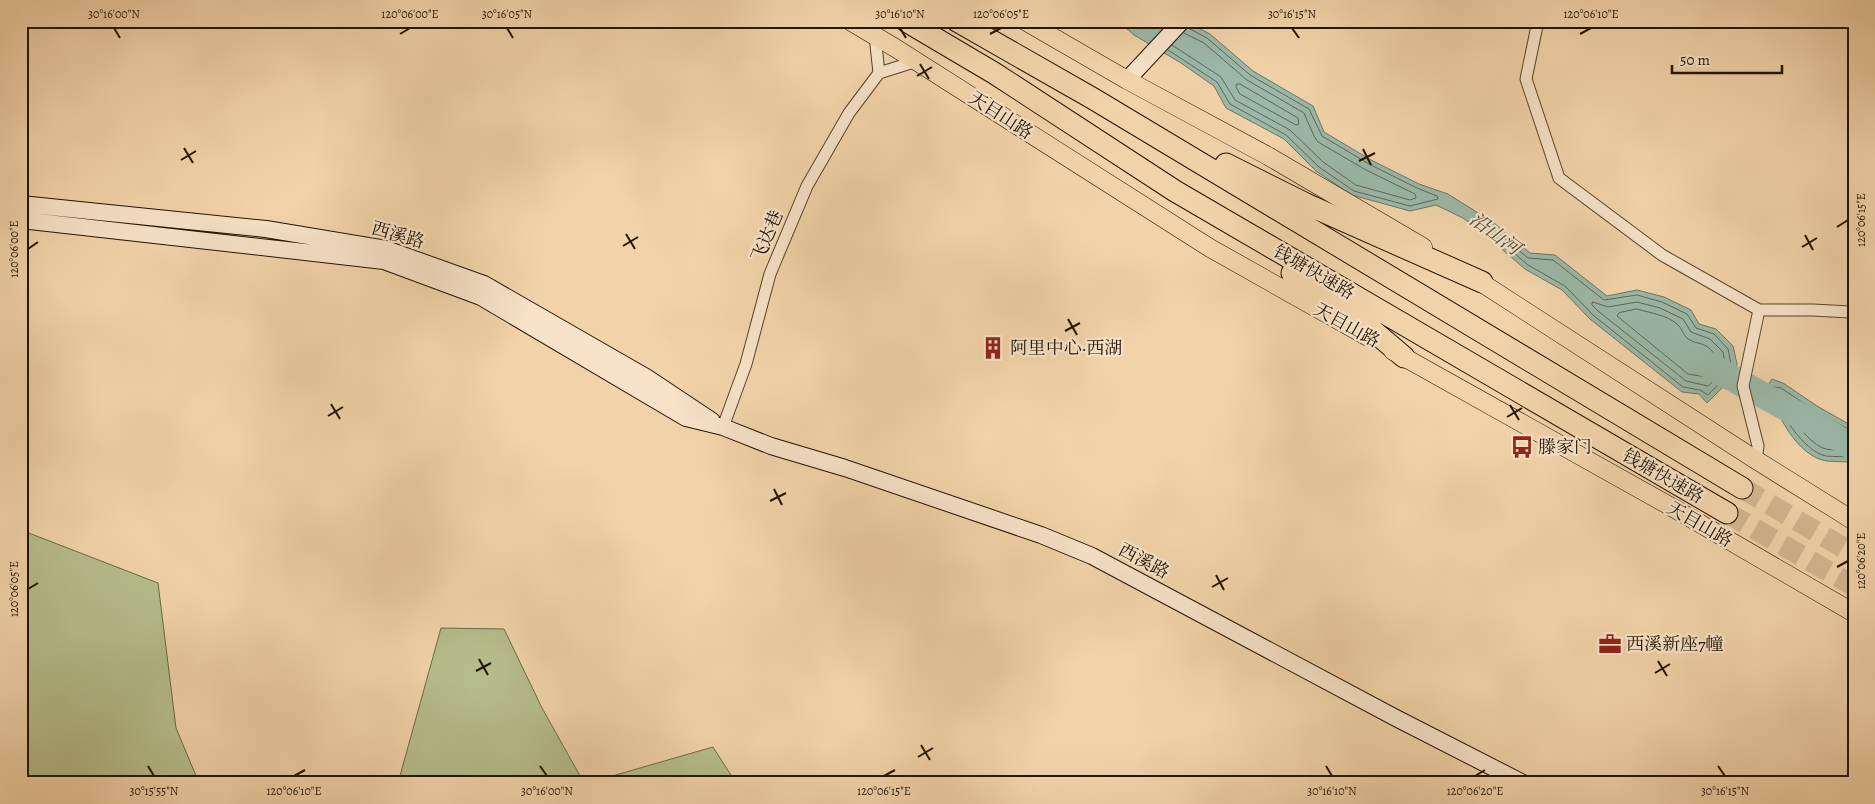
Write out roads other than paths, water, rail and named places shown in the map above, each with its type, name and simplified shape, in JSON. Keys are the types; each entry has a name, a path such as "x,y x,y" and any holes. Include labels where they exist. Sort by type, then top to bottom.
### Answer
{"highway":[{"name":"钱塘快速路","path":"906,21 994,73 1175,190 1727,514"},
{"name":"钱塘快速路","path":"958,21 1092,98 1742,488"},
{"path":"1092,98 1306,204 1482,282"},
{"path":"1175,190 1371,329 1404,357"}],"main road":[{"name":"天目山路","path":"850,21 917,61 1210,248 1668,505 1854,613"},
{"path":"1025,21 1127,80 1268,156 1482,282 1756,460 1854,521"},
{"path":"1127,80 1182,21"},
{"name":"西溪路","path":"21,204 266,229 386,249 484,284 646,377 723,427"},
{"name":"西溪路","path":"21,220 384,261 481,296 686,418 723,427 771,446 845,468 1041,535 1092,556 1394,717 1523,783"}],"street":[{"path":"1538,21 1526,79 1559,178 1662,255 1759,310 1813,310 1850,312 1854,314"},
{"path":"875,36 879,73 917,61"},
{"name":"飞达巷","path":"723,427 746,364 770,274 807,186 849,113 879,73"},
{"path":"1756,460 1758,446 1743,386 1759,310"}],"water":[{"path":"1118,21 1185,21 1210,34 1253,71 1313,106 1324,132 1371,160 1419,184 1448,194 1494,223 1530,253 1555,255 1607,296 1637,290 1664,297 1691,310 1699,324 1716,329 1733,346 1737,364 1732,378 1707,403 1699,394 1682,392 1590,319 1562,290 1525,269 1463,218 1436,205 1410,211 1352,195 1316,171 1284,139 1226,108 1214,86 1181,63 1134,35"},
{"path":"1772,379 1783,383 1817,406 1854,427 1854,463 1827,461 1816,458 1797,442 1781,419 1771,396 1768,385"}],"waterway":[{"name":"沿山河","path":"1701,361 1815,424 1854,448"}],"tunnel":[{"path":"1742,488 1854,554"},
{"path":"1727,513 1854,586"}],"place":[{"name":"阿里中心·西湖","path":"993,348"},
{"name":"滕家门","path":"1522,447"},
{"name":"西溪新座7幢","path":"1610,644"}]}
